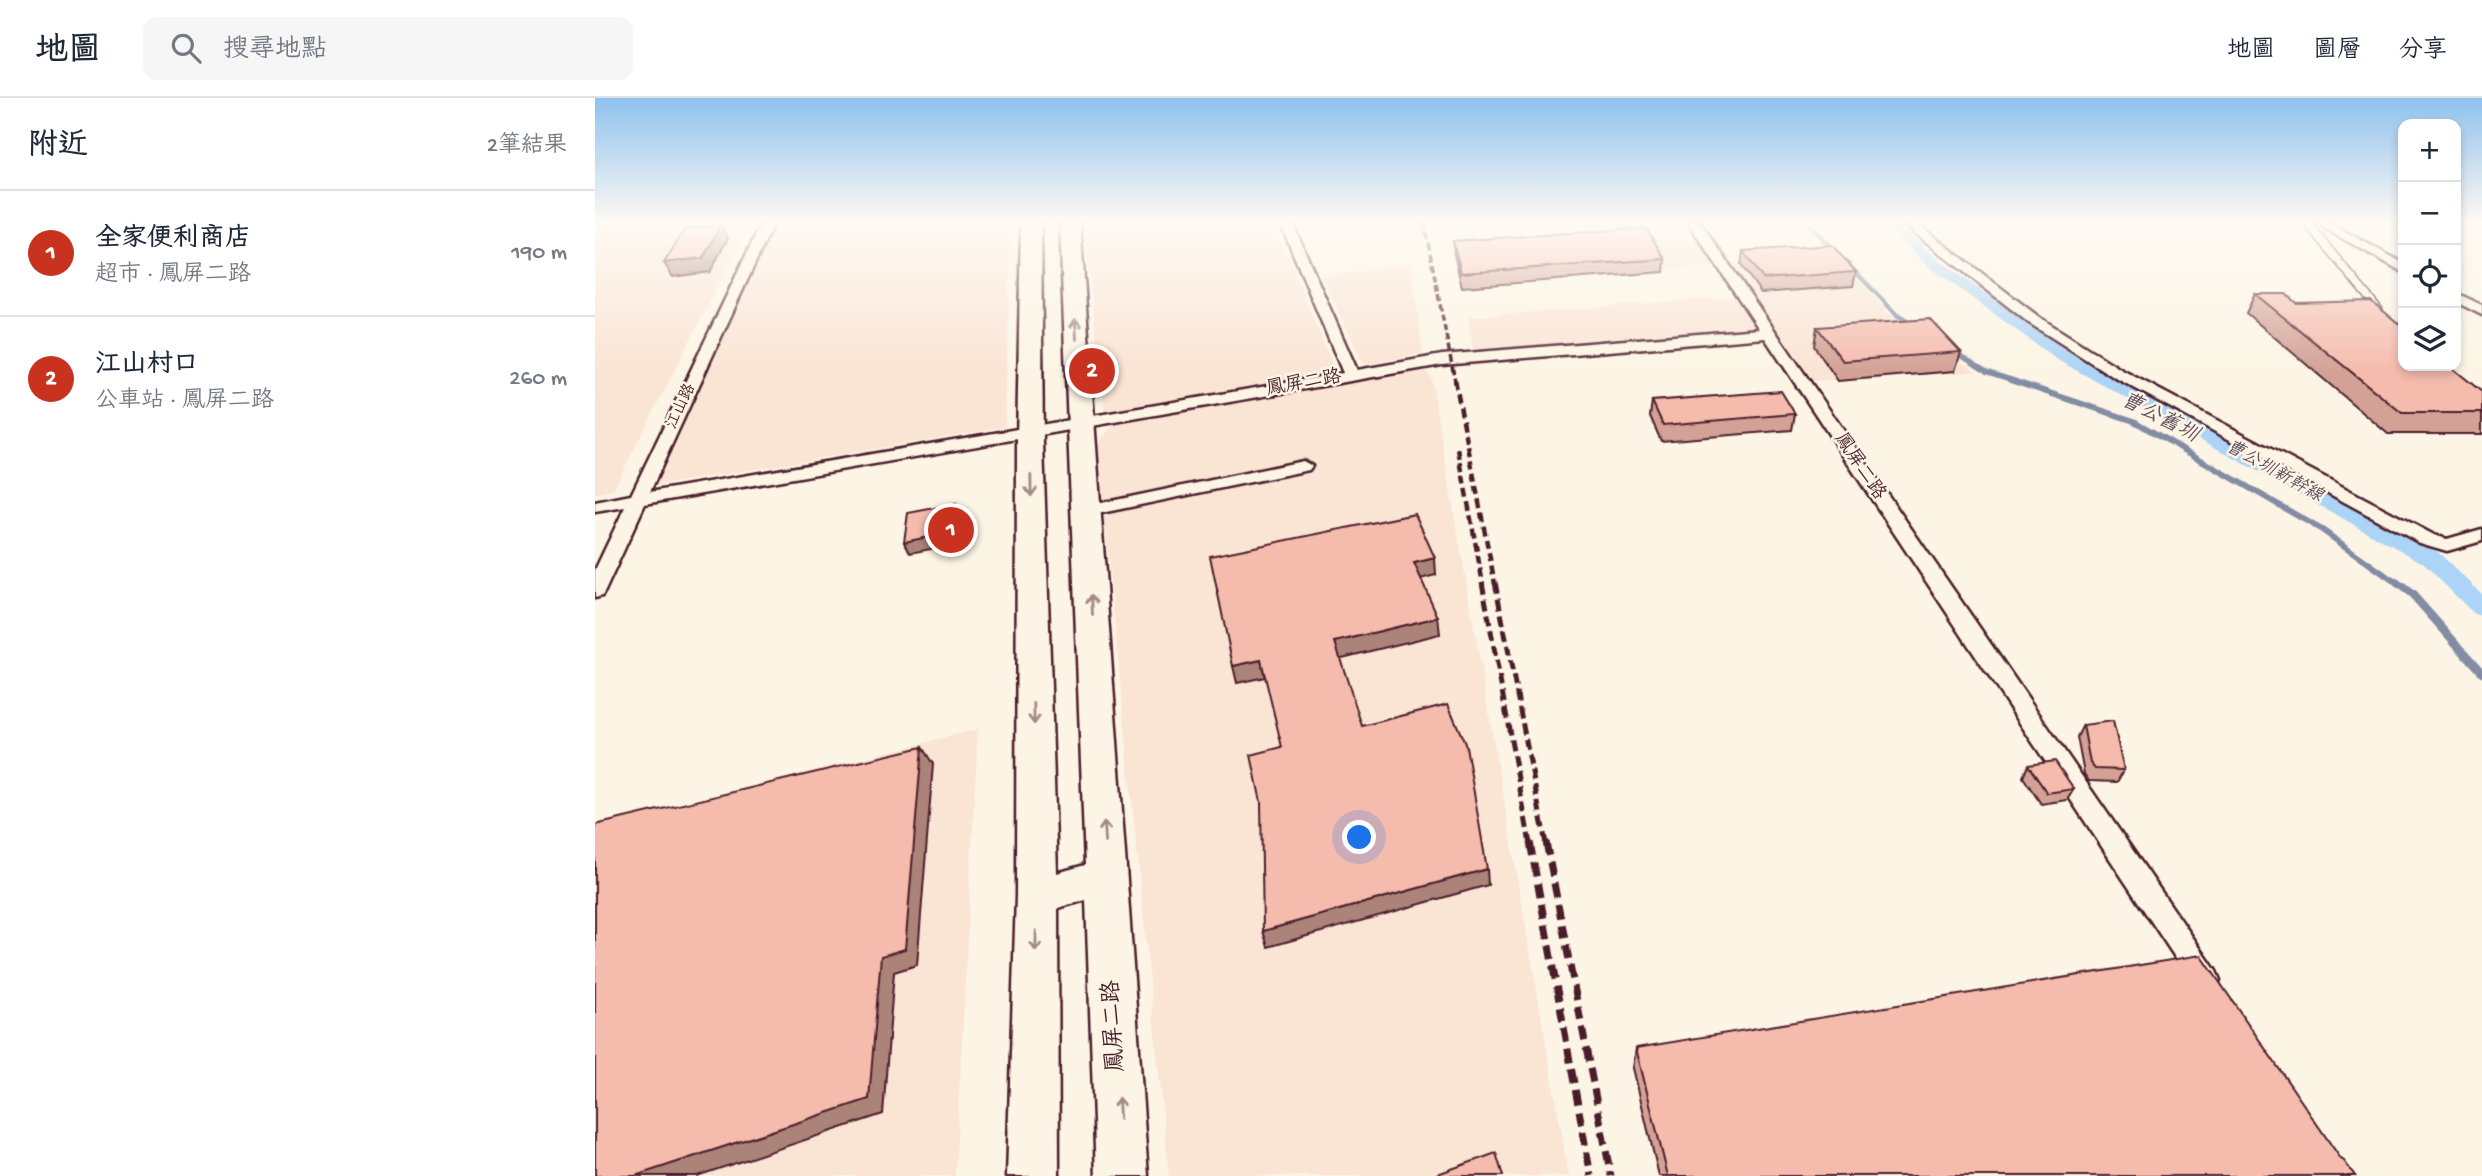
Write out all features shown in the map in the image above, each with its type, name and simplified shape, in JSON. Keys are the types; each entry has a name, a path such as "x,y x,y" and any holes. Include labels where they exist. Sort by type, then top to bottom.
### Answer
{"main road":[{"path":"1031,272 1030,432 1037,896 1033,1176"},
{"name":"鳳屏二路","path":"1073,272 1122,1176"},
{"path":"1037,896 1107,877"}],"street":[{"name":"江山路","path":"595,591 744,272"},
{"path":"1308,272 1352,376"},
{"path":"1728,272 1769,333"},
{"path":"1972,272 2034,320 2117,373 2427,539 2447,545 2482,535"},
{"path":"2461,300 2482,311"},
{"name":"鳳屏二路","path":"595,507 1451,359 1769,333 2214,991"},
{"path":"1087,511 1303,466"}],"lane":[{"path":"2347,272 2385,318"}],"shaded area":[{"path":"595,272 725,272 613,490 595,494"},
{"path":"753,272 1010,272 1005,427 655,486"},
{"path":"1089,272 1295,272 1335,371 1105,413"},
{"path":"1351,272 1412,272 1423,354 1365,365 1321,277"},
{"path":"1458,272 1637,272 1461,284"},
{"path":"1737,272 1851,272 1887,312 1977,372 1813,381"},
{"path":"1737,297 1755,326 1747,333 1474,354 1468,317"},
{"path":"1424,369 1431,378 1569,1176 1169,1176 1097,446 1116,421"},
{"path":"978,729 955,1176 595,1176 595,826"}],"building":[{"path":"1758,272 1852,272 1763,279"},
{"path":"2255,294 2286,294 2296,303 2371,301 2398,323 2398,371 2456,371 2482,392 2482,413 2402,413"},
{"path":"1930,319 1961,352 1843,361 1817,327"},
{"path":"1781,391 1795,414 1663,425 1652,401"},
{"path":"956,504 953,532 904,542 908,513"},
{"path":"1415,514 1435,558 1414,563 1438,617 1335,642 1362,726 1448,704 1466,746 1487,869 1263,931 1261,802 1251,755 1282,747 1261,660 1233,666 1210,556"},
{"path":"2113,721 2124,770 2095,769 2090,763 2083,725"},
{"path":"922,747 905,949 881,956 869,1099 635,1176 595,1176 595,825"},
{"path":"2055,761 2074,789 2047,793 2028,765"},
{"path":"2201,955 2355,1176 1668,1176 1636,1048"},
{"path":"1496,1153 1503,1176 1432,1176"}],"waterway":[{"name":"曹公舊圳","path":"1856,272 1897,315 1913,325"},
{"name":"曹公圳新幹線","path":"1946,272 2062,355 2431,558 2482,608"},
{"name":"曹公舊圳","path":"1952,350 1987,372 2015,381"},
{"name":"曹公舊圳","path":"2010,380 2134,421 2322,530 2398,584"},
{"name":"曹公舊圳","path":"2396,582 2412,594 2482,673"}],"railway":[{"path":"1434,272 1455,381"},
{"path":"1455,380 1495,584"},
{"path":"1458,449 1483,584"},
{"path":"1482,582 1530,844"},
{"path":"1495,582 1546,844"},
{"path":"1530,842 1591,1176"},
{"path":"1546,842 1611,1176"}],"place":[{"name":"江山村口","path":"1092,371"},
{"name":"全家便利商店","path":"951,530"}]}
